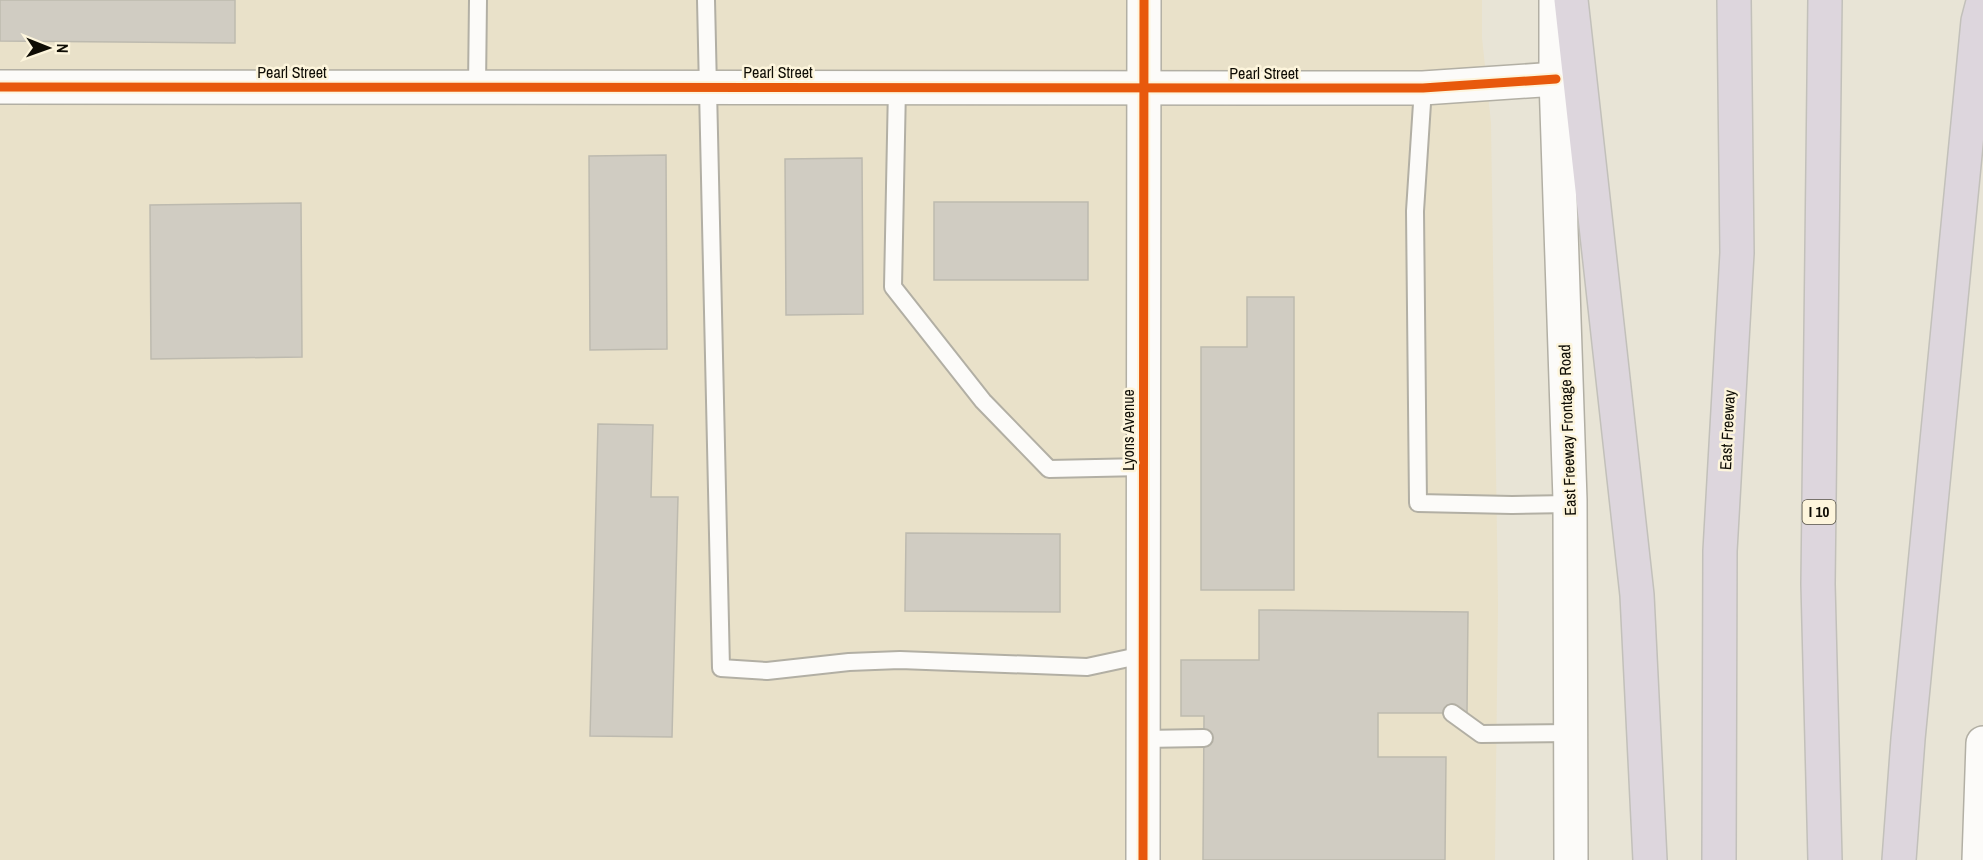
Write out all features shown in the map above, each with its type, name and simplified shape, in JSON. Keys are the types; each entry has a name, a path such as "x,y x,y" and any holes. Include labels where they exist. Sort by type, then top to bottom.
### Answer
{"highway":[{"path":"1571,0 1637,595 1650,860"},
{"name":"East Freeway","path":"1719,860 1720,551 1737,253 1734,0"},
{"name":"I 10","path":"1825,0 1818,584 1825,860"},
{"path":"1899,860 1910,715 1978,21 1983,2"}],"street":[{"name":"Lyons Avenue","path":"1143,860 1144,0"},
{"name":"East Freeway Frontage Road","path":"1556,0 1570,504 1571,860"},
{"name":"Pearl Street","path":"0,87 1423,88 1557,78"},
{"path":"1979,860 1983,743"}],"lane":[{"path":"477,87 478,0"},
{"path":"706,0 721,668 767,671 849,662 900,660 1087,668 1143,655"},
{"path":"897,87 893,287 983,401 1049,469 1143,467"},
{"path":"1423,88 1415,211 1418,503 1570,504"},
{"path":"1452,713 1480,734 1571,733"},
{"path":"1143,739 1204,738"}],"shaded area":[{"path":"0,0 1482,0 1482,38 1491,123 1498,605 1495,860 0,860"}],"building":[{"path":"0,0 235,0 235,43 0,41"},
{"path":"666,155 667,349 590,350 589,156"},
{"path":"862,158 863,314 786,315 785,159"},
{"path":"934,202 1088,202 1088,280 934,280"},
{"path":"301,203 302,357 151,359 150,205"},
{"path":"1247,297 1294,297 1294,590 1201,590 1201,347 1247,347"},
{"path":"598,424 653,425 651,497 678,497 672,737 590,736"},
{"path":"906,533 1060,534 1060,612 905,611"},
{"path":"1259,610 1468,612 1467,713 1378,713 1378,757 1446,757 1445,860 1203,860 1204,716 1181,716 1181,660 1259,660"}],"cycle path":[{"path":"1143,860 1144,0"},
{"path":"0,87 1423,88 1556,79"}]}
